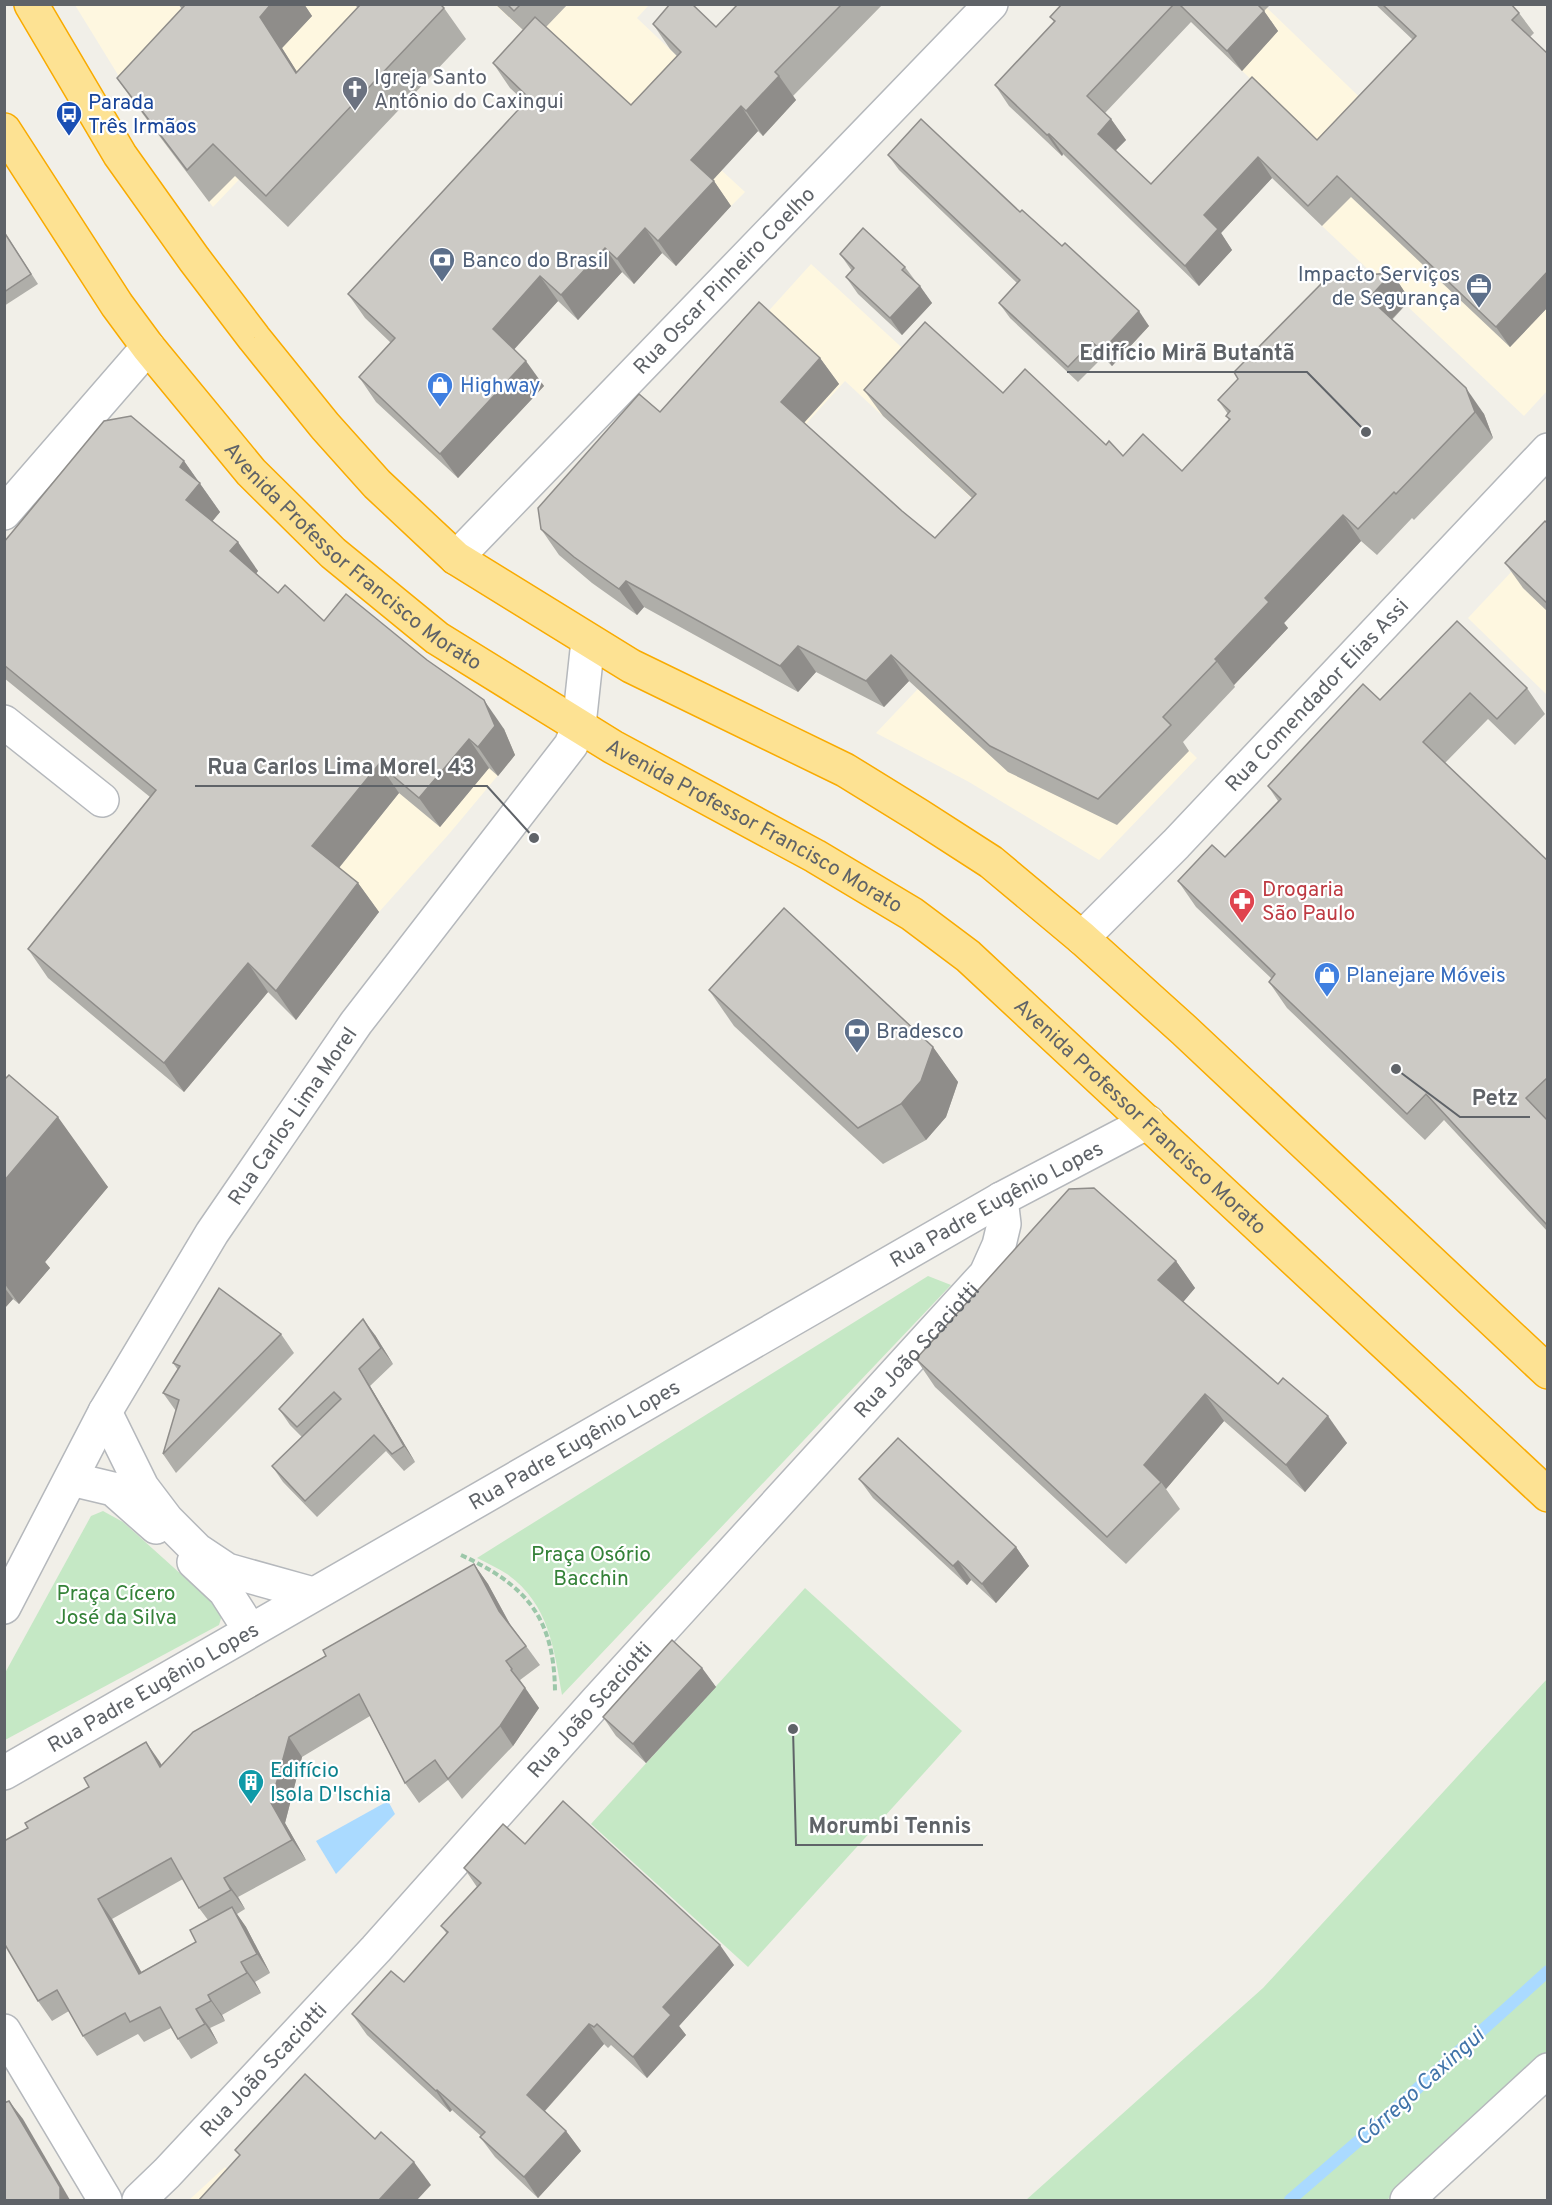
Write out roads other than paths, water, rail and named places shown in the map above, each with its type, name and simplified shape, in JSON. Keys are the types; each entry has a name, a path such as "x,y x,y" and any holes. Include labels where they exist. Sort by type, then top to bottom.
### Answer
{"highway":[{"path":"32,4 120,155 254,338 325,426 377,484 456,558 631,666 844,770 991,862 1082,938 1192,1038 1548,1372"},
{"name":"Avenida Professor Francisco Morato","path":"4,130 117,305 148,347 251,471 333,553 437,638 613,747 815,856 912,914 968,956 1548,1495"}],"street":[{"name":"Rua Oscar Pinheiro Coelho","path":"456,558 992,4"},
{"path":"4,513 148,347"},
{"name":"Rua Comendador Elias Assi","path":"1082,938 1176,844 1548,450"},
{"name":"Rua Carlos Lima Morel","path":"4,1607 105,1412 212,1233 356,1023 571,745 579,725 588,641"},
{"path":"4,722 102,801"},
{"name":"Rua Padre Eugênio Lopes","path":"4,1773 1001,1199 1148,1122"},
{"name":"Rua João Scaciotti","path":"139,2200 340,1989 986,1274 999,1245 1004,1224 1001,1199"},
{"path":"105,1412 142,1487 167,1520 197,1550 227,1570 313,1594"},
{"path":"71,1479 113,1489 225,1591 250,1630"},
{"path":"4,2031 105,2200"},
{"path":"1407,2200 1548,2070"}],"water":[{"path":"388,1801 395,1814 336,1874 316,1841"}],"waterway":[{"name":"Córrego Caxingui","path":"1290,2200 1548,1971"}],"place":[{"name":"Igreja Santo Antônio do Caxingui","path":"355,112"},
{"name":"Parada Três Irmãos","path":"69,137"},
{"name":"Banco do Brasil","path":"442,283"},
{"name":"Impacto Serviços de Segurança","path":"1479,309"},
{"name":"Highway","path":"440,408"},
{"name":"Edifício Mirã Butantã","path":"1366,432"},
{"name":"Rua Carlos Lima Morel, 43","path":"534,838"},
{"name":"Drogaria São Paulo","path":"1242,924"},
{"name":"Planejare Móveis","path":"1327,998"},
{"name":"Bradesco","path":"857,1054"},
{"name":"Petz","path":"1396,1069"},
{"name":"Morumbi Tennis","path":"793,1729"},
{"name":"Edifício Isola D'Ischia","path":"251,1805"}],"park label":[{"name":"Praça Osório Bacchin","path":"591,1566"},
{"name":"Praça Cícero José da Silva","path":"116,1605"}]}
